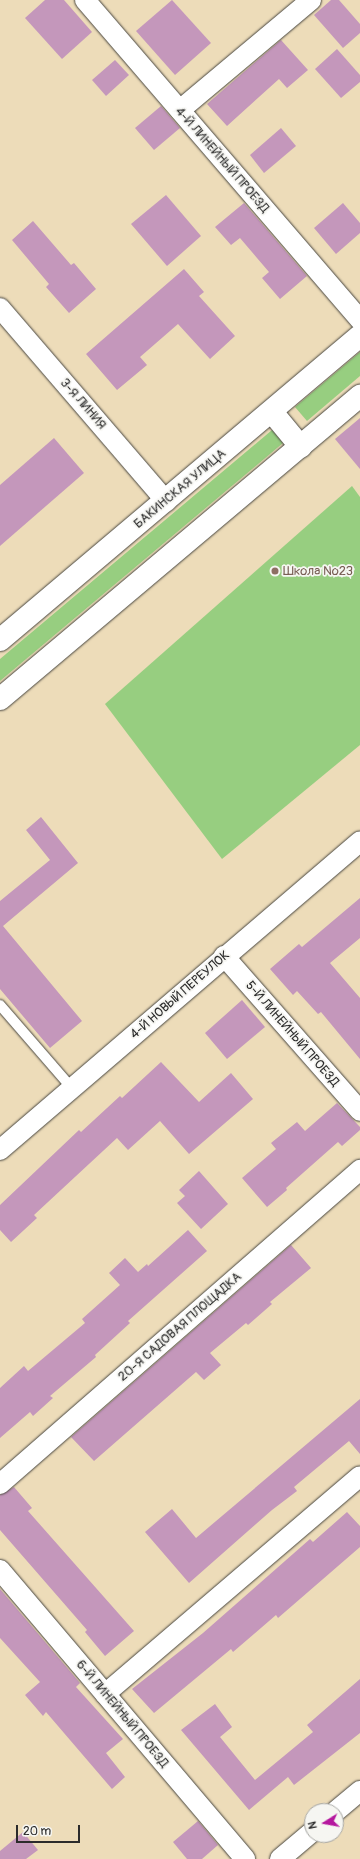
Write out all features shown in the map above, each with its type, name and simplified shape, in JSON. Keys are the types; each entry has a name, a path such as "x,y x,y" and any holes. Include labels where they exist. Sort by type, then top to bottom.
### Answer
{"street":[{"name":"4-Й ЛИНЕЙНЫЙ ПРОЕЗД","path":"85,0 360,320"},
{"path":"180,110 311,0"},
{"name":"3-Я ЛИНИЯ","path":"0,308 166,501"},
{"name":"БАКИНСКАЯ УЛИЦА","path":"0,640 272,412 360,336"},
{"path":"0,699 360,396"},
{"path":"272,412 301,447"},
{"name":"4-Й НОВЫЙ ПЕРЕУЛОК","path":"0,1150 224,956 360,841"},
{"name":"5-Й ЛИНЕЙНЫЙ ПРОЕЗД","path":"224,956 360,1111"},
{"name":"20-Я САДОВАЯ ПЛОЩАДКА","path":"0,1484 360,1170"},
{"path":"105,1694 360,1476"},
{"name":"6-Й ЛИНЕЙНЫЙ ПРОЕЗД","path":"0,1570 245,1859"},
{"path":"344,1804 360,1791"},
{"path":"280,1859 304,1839"}],"lane":[{"path":"0,1005 72,1088"}],"green space":[{"path":"360,352 360,376 307,421 295,407"},
{"path":"272,430 283,443 0,681 0,659"},
{"path":"352,486 360,497 360,745 222,859 105,704"}],"building":[{"path":"45,0 64,0 92,32 62,59 25,18"},
{"path":"172,0 211,43 175,75 136,31"},
{"path":"331,0 339,0 360,24 360,33 343,48 314,15"},
{"path":"281,40 308,70 287,88 279,79 227,126 207,104"},
{"path":"337,49 360,75 360,82 341,98 315,69"},
{"path":"115,60 129,75 106,96 92,80"},
{"path":"161,106 180,128 154,150 135,128"},
{"path":"281,128 296,146 264,173 250,155"},
{"path":"166,195 201,236 167,266 131,224"},
{"path":"244,203 307,276 280,299 262,278 269,272 240,238 231,245 215,227"},
{"path":"343,203 360,223 360,233 336,254 314,228"},
{"path":"33,221 71,265 74,263 96,289 69,313 46,287 49,284 12,240"},
{"path":"184,269 204,292 199,296 235,336 210,359 178,324 140,357 147,365 117,390 86,354"},
{"path":"360,418 360,469 335,439"},
{"path":"54,438 84,473 0,546 0,485"},
{"path":"41,817 78,863 3,926 82,1021 50,1048 0,989 0,901 50,860 26,830"},
{"path":"360,898 360,938 330,963 360,998 360,1059 321,1012 318,1014 297,991 293,995 270,969 299,944 302,947"},
{"path":"242,1000 265,1027 227,1059 205,1033"},
{"path":"161,1062 199,1102 231,1073 253,1099 189,1154 160,1121 128,1150 117,1138 34,1215 37,1218 11,1242 0,1230 0,1205 79,1130 81,1132 120,1096 122,1098"},
{"path":"337,1103 360,1127 360,1130 342,1146 338,1142 267,1207 242,1178 276,1149 271,1143 297,1122 305,1131"},
{"path":"199,1171 228,1204 201,1229 177,1203 185,1196 179,1190"},
{"path":"188,1230 207,1251 128,1321 130,1323 95,1355 96,1357 50,1396 53,1398 33,1416 30,1412 0,1438 0,1388 24,1366 28,1371 85,1323 82,1319 120,1285 109,1273 125,1258 138,1272 147,1264 148,1266"},
{"path":"291,1245 311,1268 270,1302 272,1304 248,1325 246,1323 210,1353 221,1365 204,1380 196,1372 94,1461 71,1437"},
{"path":"360,1399 360,1454 349,1441 294,1487 297,1491 272,1510 189,1583 145,1532 172,1509 196,1538"},
{"path":"14,1487 32,1508 28,1511 134,1631 105,1656 85,1632 87,1630 0,1530 0,1495"},
{"path":"347,1512 360,1526 360,1547 278,1618 276,1615 233,1652 231,1649 154,1713 132,1689 203,1633 310,1539 313,1542"},
{"path":"0,1589 80,1683 76,1687 123,1739 106,1753 125,1777 112,1789 46,1712 43,1716 25,1695 40,1682 0,1638"},
{"path":"360,1679 360,1733 294,1785 288,1777 249,1810 181,1730 215,1704 232,1727 220,1737 255,1780 313,1732 307,1725"},
{"path":"198,1821 218,1845 202,1859 187,1859 173,1842"},
{"path":"23,1832 38,1850 26,1859 0,1859 0,1851"}],"place":[{"name":"Школа №23","path":"275,571"}]}
